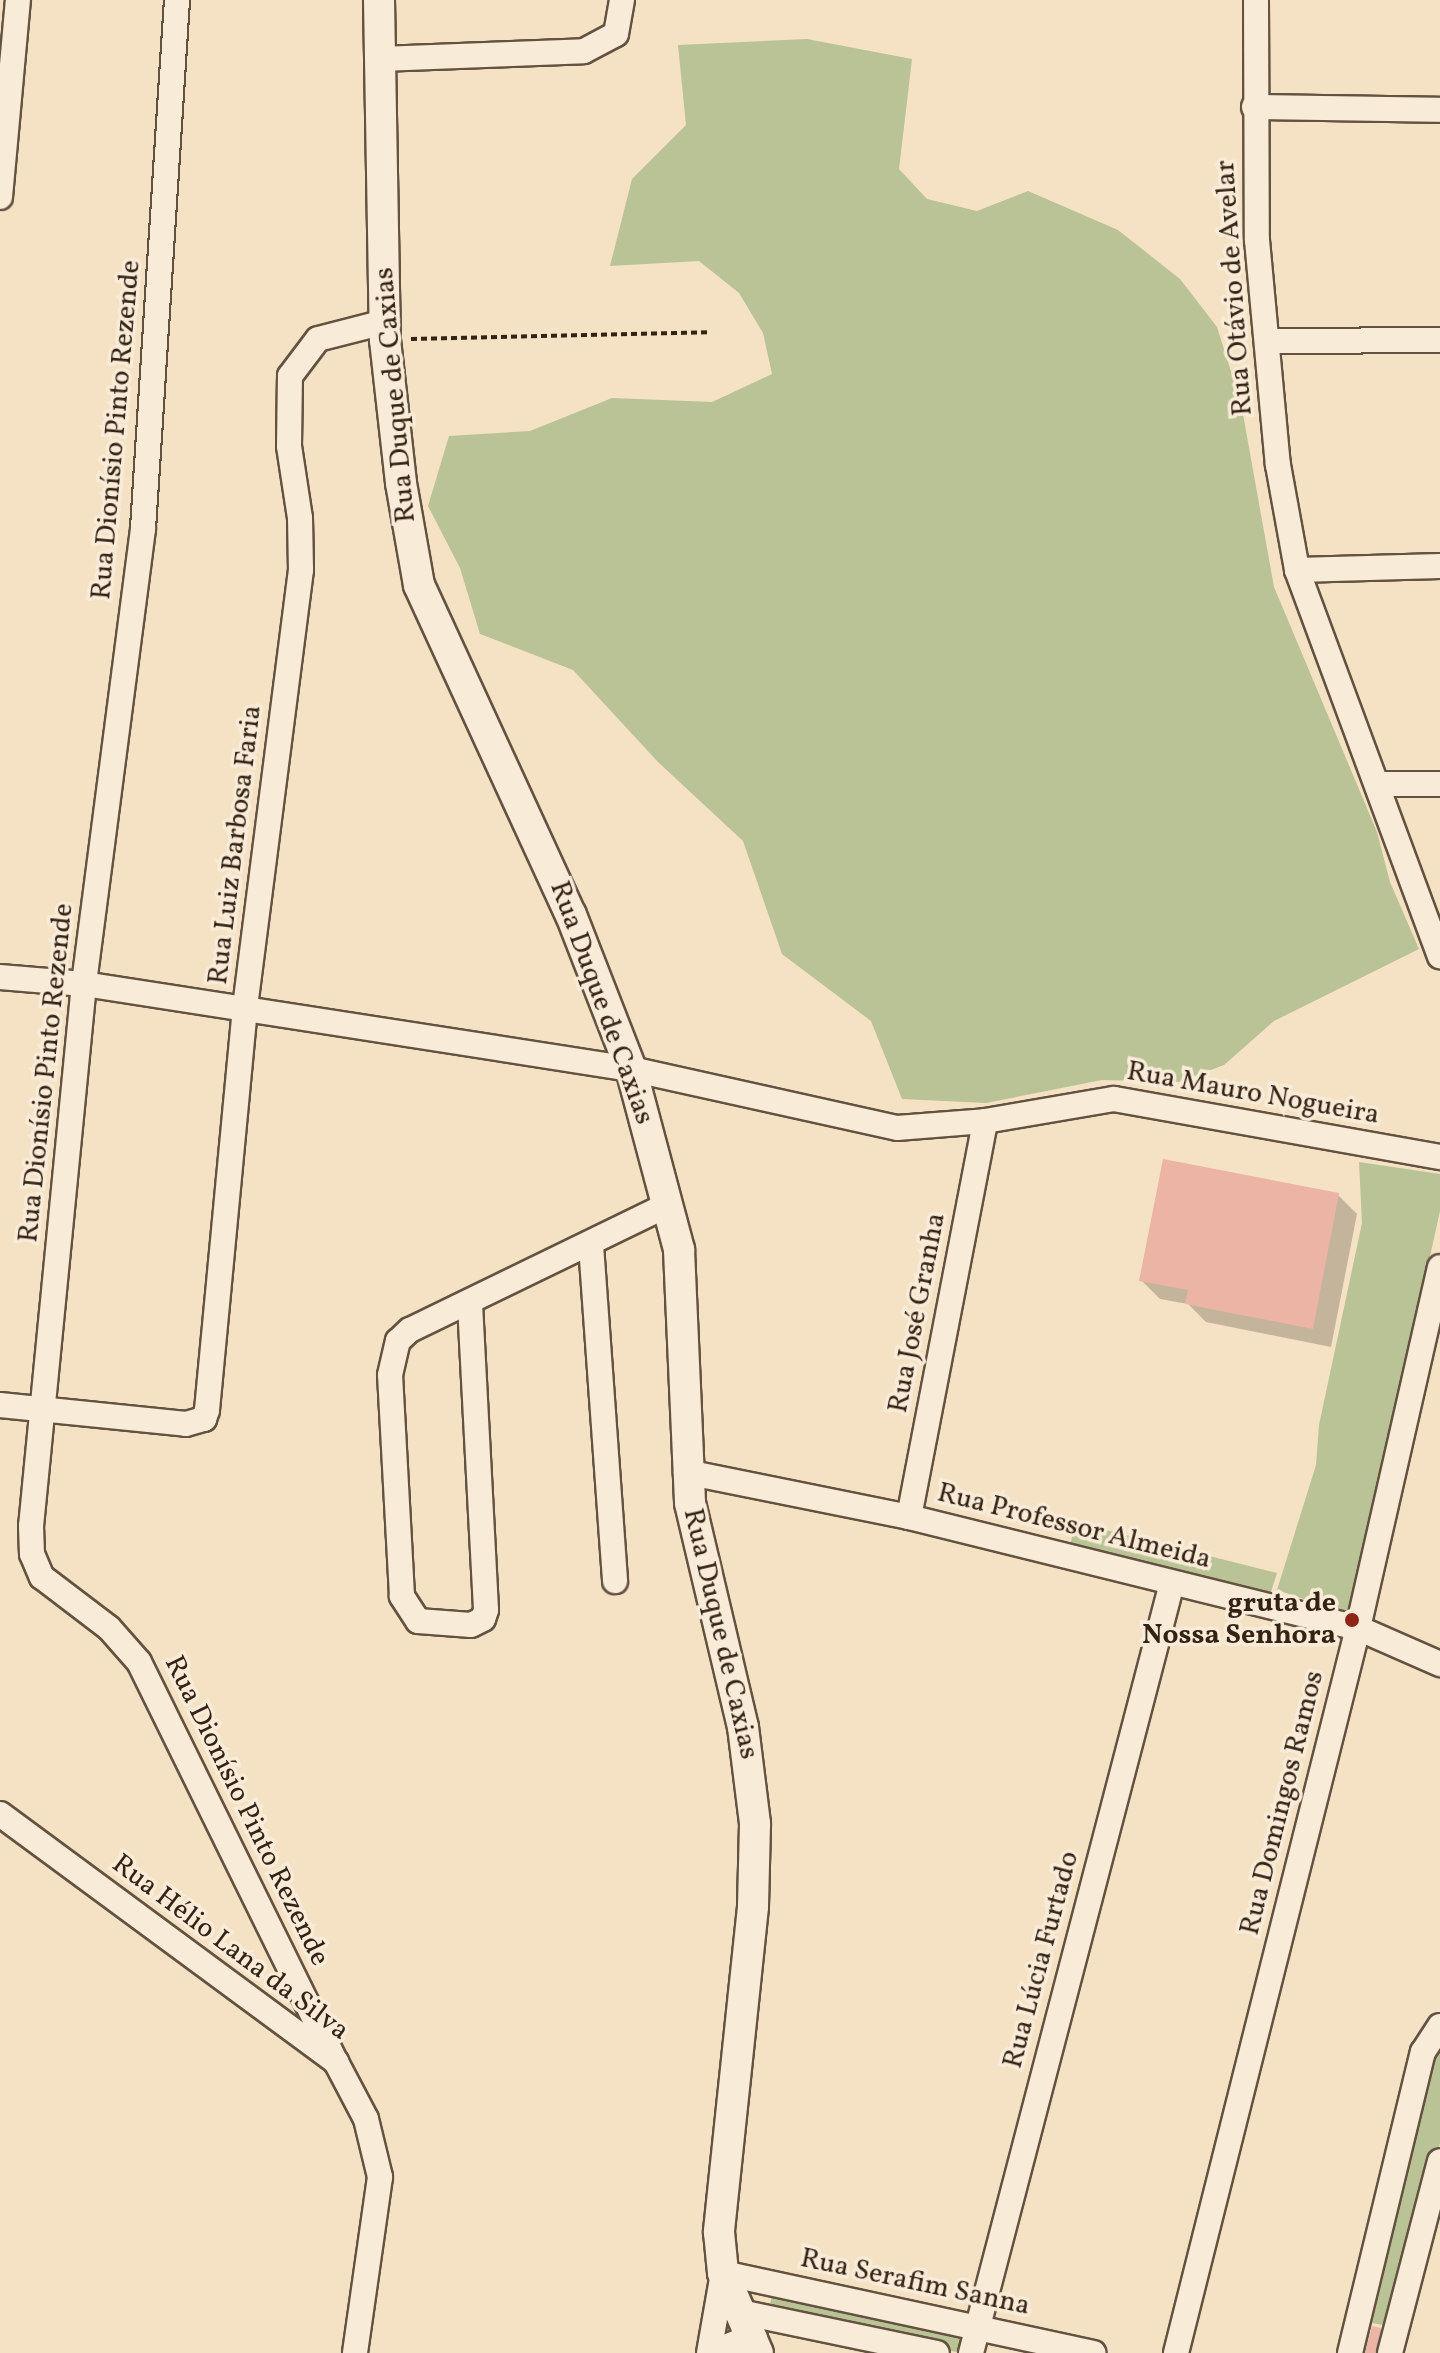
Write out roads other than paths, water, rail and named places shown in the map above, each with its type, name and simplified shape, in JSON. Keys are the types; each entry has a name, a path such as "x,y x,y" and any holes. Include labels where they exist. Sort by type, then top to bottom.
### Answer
{"street":[{"path":"0,197 18,0"},
{"name":"Rua Dionísio Pinto Rezende","path":"177,0 143,529 84,984 31,1526 32,1554 42,1577 109,1628 139,1662 336,2062"},
{"name":"Rua Duque de Caxias","path":"379,0 385,331 401,483 419,585 465,693 551,866 631,1069 668,1205 684,1293 686,1472 743,1727 755,1824 753,1907 719,2232 723,2273 750,2335"},
{"path":"380,59 584,51 616,34 622,0"},
{"name":"Rua Otávio de Avelar","path":"1256,0 1254,107 1257,240 1278,465 1297,570"},
{"path":"1254,107 1440,110"},
{"name":"Rua Luiz Barbosa Faria","path":"43,1409 186,1424 204,1419 207,1410 245,1007 301,570 301,529 289,446 290,376 318,339 385,331"},
{"path":"1267,341 1440,340"},
{"path":"1440,566 1297,570 1440,956"},
{"path":"1377,784 1440,784"},
{"name":"Rua Mauro Nogueira","path":"0,977 84,984 245,1007 631,1069 897,1128 985,1121 1079,1102 1145,1101 1440,1157"},
{"name":"Rua José Granha","path":"909,1517 985,1121"},
{"path":"470,1304 486,1610 471,1625 418,1621 404,1606 390,1375 398,1341 410,1330 470,1304 668,1205"},
{"path":"591,1245 615,1581"},
{"name":"Rua Domingos Ramos","path":"1176,2353 1358,1628 1440,1267"},
{"path":"0,1405 43,1409"},
{"name":"Rua Professor Almeida","path":"686,1472 909,1517 1358,1628 1440,1664"},
{"name":"Rua Lúcia Furtado","path":"971,2353 1172,1583"},
{"name":"Rua Hélio Lana da Silva","path":"0,1814 336,2062 366,2119 380,2177 355,2353"},
{"path":"1350,2353 1423,2052 1440,2026"},
{"path":"1390,2353 1440,2161"},
{"path":"709,2353 723,2273"},
{"name":"Rua Serafim Sanna","path":"723,2273 1093,2353"},
{"path":"719,2353 750,2335 937,2353"}],"place":[{"name":"gruta de Nossa Senhora","path":"1352,1620"}]}
